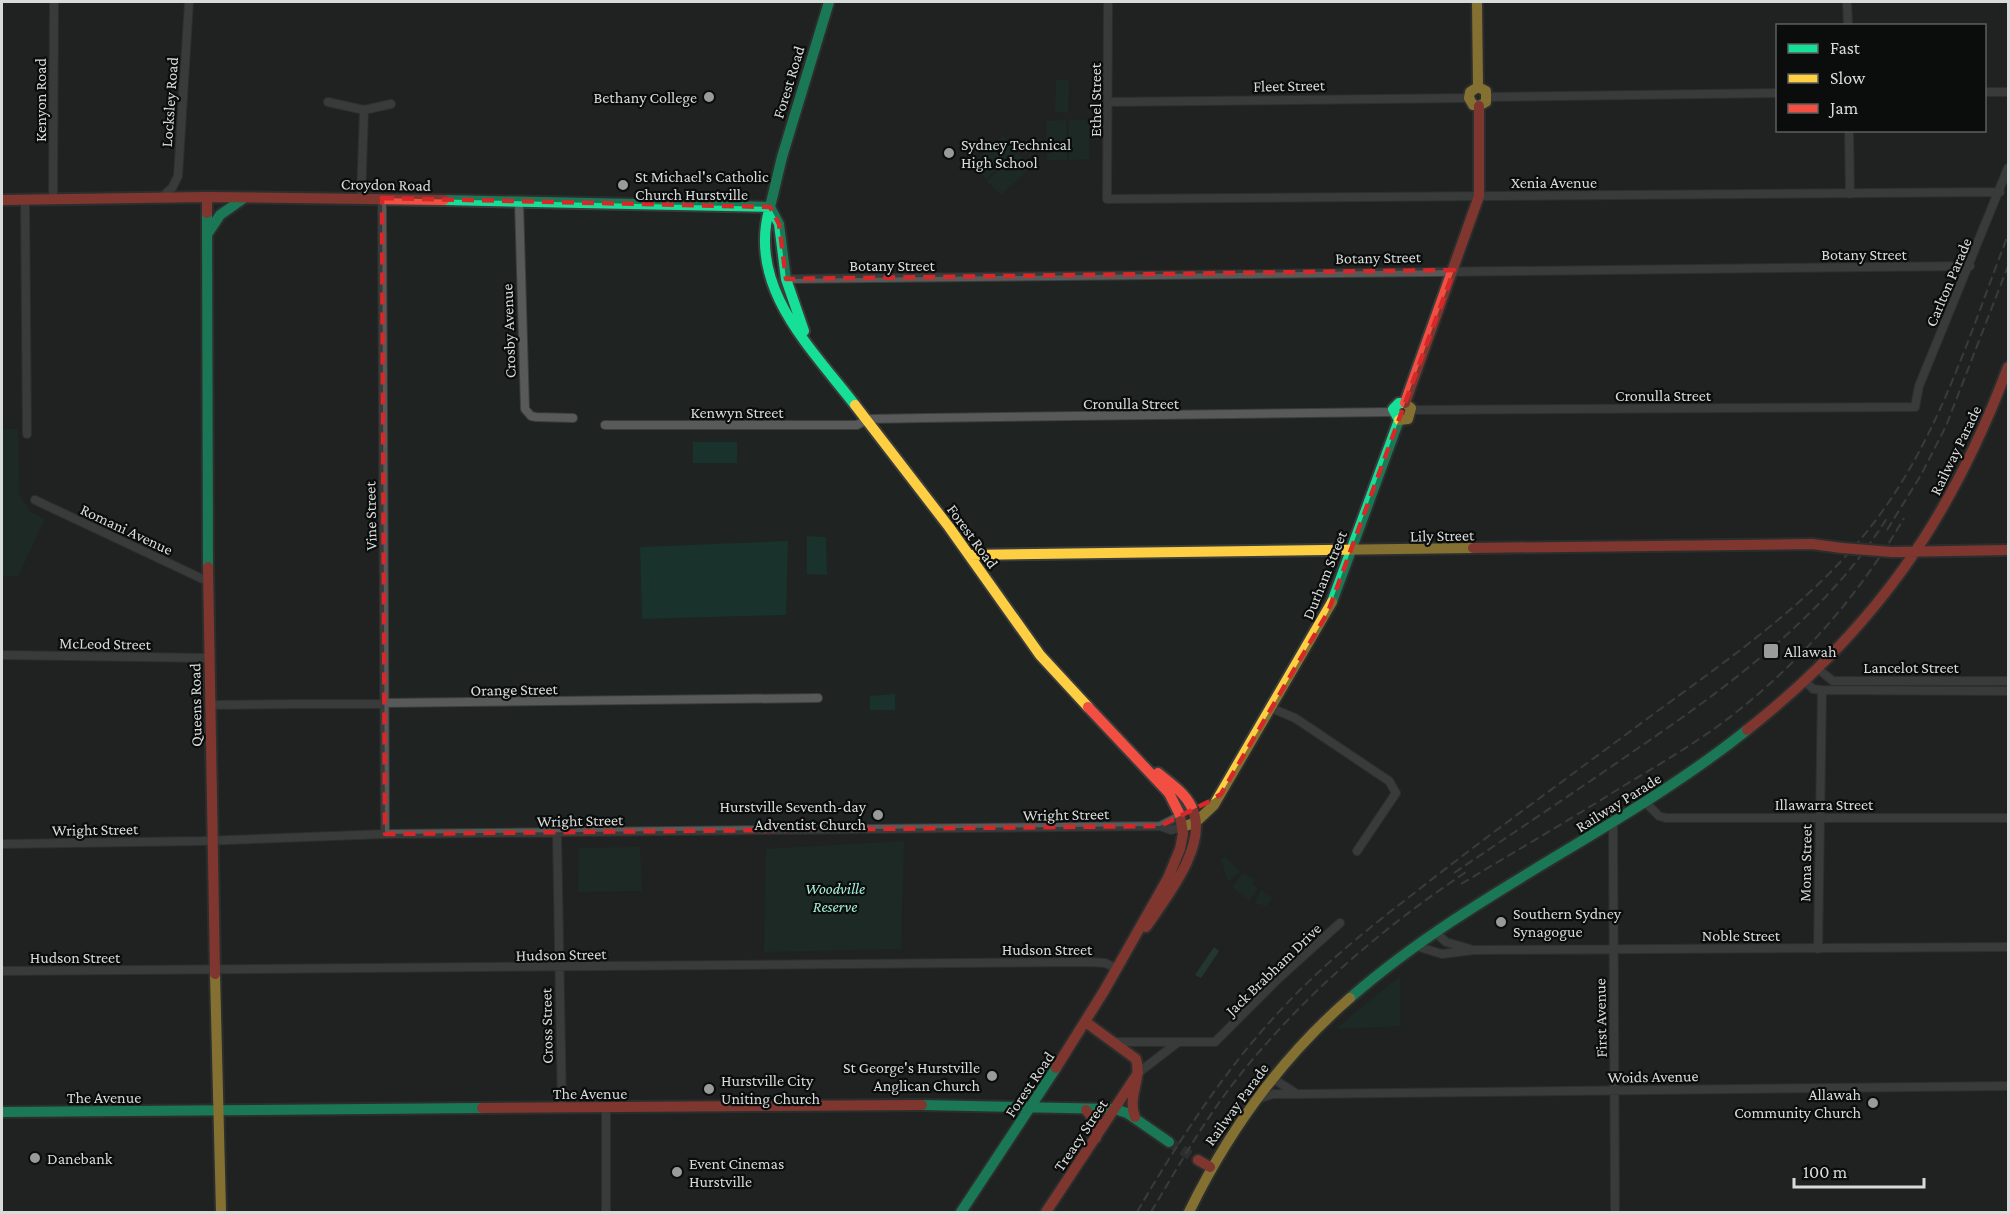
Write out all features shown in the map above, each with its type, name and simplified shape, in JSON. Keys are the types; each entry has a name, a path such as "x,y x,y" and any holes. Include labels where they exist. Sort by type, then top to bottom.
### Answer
{"main road":[{"name":"Forest Road","path":"829,2 763,225 770,280 788,318 806,337 868,419 1040,655 1169,793 1176,802 1181,821 1179,852 1118,969 1087,1023 961,1212"},
{"path":"1477,2 1478,87"},
{"path":"1478,87 1486,91 1488,97 1484,104 1479,106 1473,105 1468,98 1470,92 1478,87"},
{"path":"1396,416 1396,404 1408,406 1479,196 1479,106"},
{"name":"Croydon Road","path":"2,200 207,197 382,198 770,207"},
{"name":"Queens Road","path":"207,197 209,705 221,1212"},
{"path":"207,234 220,215 246,197"},
{"name":"Forest Road","path":"770,207 779,224 786,279 806,337"},
{"name":"Railway Parade","path":"1189,1212 1210,1167 1254,1101 1272,1078 1342,1004 1416,946 1646,803 1722,751 1818,669 1876,607 1916,552 1962,475 2008,367"},
{"name":"Durham Street","path":"1196,822 1207,813 1221,794 1323,621 1350,551 1396,416"},
{"name":"Lily Street","path":"969,555 1812,544 1892,552 2008,550"},
{"name":"Forest Road","path":"1118,969 1184,867 1191,852 1196,822 1193,809 1177,789 1125,746"},
{"path":"1181,821 1193,809 1221,794"},
{"path":"1181,821 1196,822"},
{"path":"1098,1004 1100,1022 1111,1039"},
{"path":"1087,1023 1136,1059 1137,1088 1130,1105 1131,1113 1140,1124"},
{"name":"Treacy Street","path":"1046,1212 1138,1073"},
{"name":"The Avenue","path":"2,1112 562,1108 1032,1107 1115,1109"},
{"path":"1115,1109 1127,1113 1169,1142"},
{"path":"1086,1110 1098,1125 1094,1142"},
{"path":"1094,1142 1117,1122 1125,1120 1140,1124"},
{"path":"1198,1160 1210,1167"}],"street":[{"name":"Kenyon Road","path":"53,200 54,2"},
{"name":"Locksley Road","path":"161,198 172,188 178,176 189,2"},
{"name":"Ethel Street","path":"1107,199 1110,102 1108,2"},
{"path":"1847,2 1848,24"},
{"path":"1986,92 2008,92"},
{"path":"1488,97 1776,93"},
{"name":"Fleet Street","path":"1110,102 1468,98"},
{"path":"328,102 364,110 391,104"},
{"path":"361,198 364,110"},
{"path":"1849,132 1850,194"},
{"name":"Carlton Parade","path":"1915,407 1919,386 1970,266 2008,168"},
{"name":"Xenia Avenue","path":"1107,199 2000,192"},
{"name":"Vine Street","path":"382,198 385,834"},
{"path":"25,200 27,434"},
{"name":"Crosby Avenue","path":"519,202 525,409 531,416 536,417 573,418"},
{"name":"Botany Street","path":"786,279 1970,266"},
{"name":"Cronulla Street","path":"1408,406 1915,407"},
{"name":"Cronulla Street","path":"868,419 1396,416"},
{"name":"Kenwyn Street","path":"605,424 857,424 868,419"},
{"name":"Romani Avenue","path":"34,500 209,582"},
{"name":"McLeod Street","path":"2,655 209,658"},
{"path":"1805,681 1813,689 1822,690 1828,680 1818,669"},
{"name":"Lancelot Street","path":"1828,680 2008,681"},
{"name":"Lancelot Street","path":"1822,690 2008,691"},
{"name":"Mona Street","path":"1818,949 1822,690"},
{"name":"Orange Street","path":"209,705 818,698"},
{"path":"1271,708 1305,724 1389,781 1395,789 1396,793 1392,803 1357,851"},
{"name":"Illawarra Street","path":"1646,803 1659,816 1666,818 2008,818"},
{"name":"Wright Street","path":"2,844 385,834 1160,826 1181,821"},
{"name":"First Avenue","path":"1613,824 1615,1212"},
{"name":"Cross Street","path":"557,834 562,1108"},
{"name":"Jack Brabham Drive","path":"1177,1043 1209,1043 1224,1035 1279,978 1340,923"},
{"name":"Noble Street","path":"1436,933 1446,942 1474,950"},
{"name":"Noble Street","path":"1416,946 1442,954 1474,950 2008,948"},
{"name":"Hudson Street","path":"2,971 1098,962 1118,969"},
{"path":"1111,1039 1177,1043"},
{"path":"1147,1041 1153,1050 1154,1060"},
{"path":"1138,1073 1177,1043"},
{"path":"1272,1078 1299,1094"},
{"name":"Woids Avenue","path":"1254,1101 1273,1094 2008,1086"},
{"path":"606,1108 606,1212"}],"highlighted area":[{"path":"382,198 770,207 779,224 786,279 1454,270 1328,612 1221,794 1210,801 1160,826 385,834"}],"green space":[{"path":"1056,80 1069,80 1068,113 1055,112"},
{"path":"1066,120 1067,160 1047,160 1046,121"},
{"path":"1069,120 1089,120 1089,159 1069,160"},
{"path":"1003,136 1017,151 986,179 972,164"},
{"path":"1018,153 1031,167 1001,195 987,181"},
{"path":"2,429 18,429 19,493 30,512 45,519 18,576 2,576"},
{"path":"693,442 737,442 737,463 693,463"},
{"path":"807,536 826,537 827,575 807,574"},
{"path":"788,541 786,615 642,619 640,547"},
{"path":"895,694 895,710 870,710 870,696"},
{"name":"Woodville Reserve","path":"904,841 901,949 764,952 766,849"},
{"path":"640,847 642,891 578,892 579,848"},
{"path":"1225,857 1240,871 1228,882 1221,859"},
{"path":"1243,873 1255,880 1252,884 1258,888 1249,901 1232,887"},
{"path":"1261,890 1272,898 1266,906 1255,903"},
{"path":"1400,976 1400,1026 1337,1029 1337,1028"}],"shaded area":[{"path":"1214,947 1219,951 1201,978 1195,975"}],"tunnel":[{"path":"1169,1142 1198,1160"}],"railway":[{"path":"1137,1212 1190,1127 1229,1072 1271,1020 1324,967 1448,867 1767,629 1830,573 1858,542 1884,509 1923,445 1954,376 2008,235"},
{"path":"1887,530 1921,475 1946,426 2008,266"},
{"path":"1454,873 1666,729 1737,676 1804,619 1862,554 1887,518"},
{"path":"1461,884 1668,759 1739,710 1809,646 1830,622 1870,571 1904,518"},
{"path":"1151,1212 1216,1107 1279,1030 1307,1000 1367,946 1432,895 1466,872"}],"traffic: fast":[{"path":"444,200 770,207 782,157 829,2"},
{"path":"208,233 220,215 244,198"},
{"path":"770,207 765,236 767,263 775,289 802,338 855,405"},
{"path":"770,207 779,224 786,279 804,331"},
{"path":"207,213 208,567"},
{"path":"1399,420 1393,409 1399,403 1405,403"},
{"path":"1332,602 1399,420"},
{"path":"1350,998 1446,925 1649,799 1699,766 1747,730"},
{"path":"961,1212 1056,1068"},
{"path":"922,1105 1115,1109 1127,1113 1169,1142"},
{"path":"2,1112 482,1108"}],"traffic: slow":[{"path":"1477,2 1478,87"},
{"path":"1478,87 1470,92 1469,98 1473,105 1479,106"},
{"path":"1478,87 1486,91 1486,102 1479,106"},
{"path":"1399,420 1408,419 1411,408 1405,403"},
{"path":"855,405 949,527 1040,655 1088,707"},
{"path":"969,555 1473,548"},
{"path":"1183,827 1196,822 1214,805 1332,602"},
{"path":"215,974 221,1212"},
{"path":"1189,1212 1221,1152 1279,1070 1301,1045 1350,998"}],"traffic: jam":[{"path":"1405,403 1479,196 1479,106"},
{"path":"2,200 207,197"},
{"path":"207,213 207,197 444,200"},
{"path":"1747,730 1793,692 1834,652 1871,611 1904,568 1934,522 1961,474 1986,422 2008,367"},
{"path":"1473,548 1812,544 1842,548"},
{"path":"1842,548 1892,552"},
{"path":"1892,552 2008,550"},
{"path":"208,567 215,974"},
{"path":"1056,1068 1104,991 1168,878 1180,849 1183,834 1180,815 1169,793 1088,707"},
{"path":"1146,927 1184,869 1195,836 1196,820 1191,806 1185,796 1158,773"},
{"path":"1087,1023 1136,1059 1137,1074 1133,1102 1135,1117"},
{"path":"1046,1212 1138,1073"},
{"path":"482,1108 922,1105"},
{"path":"1086,1110 1098,1125 1096,1138"},
{"path":"1198,1160 1210,1167"}],"place":[{"name":"Bethany College","path":"709,97"},
{"name":"Sydney Technical High School","path":"949,153"},
{"name":"St Michael's Catholic Church Hurstville","path":"623,185"},
{"name":"Allawah","path":"1771,651"},
{"name":"Hurstville Seventh-day Adventist Church","path":"878,815"},
{"name":"Southern Sydney Synagogue","path":"1501,922"},
{"name":"St George's Hurstville Anglican Church","path":"992,1076"},
{"name":"Hurstville City Uniting Church","path":"709,1089"},
{"name":"Allawah Community Church","path":"1873,1103"},
{"name":"Danebank","path":"35,1158"},
{"name":"Event Cinemas Hurstville","path":"677,1172"}]}
